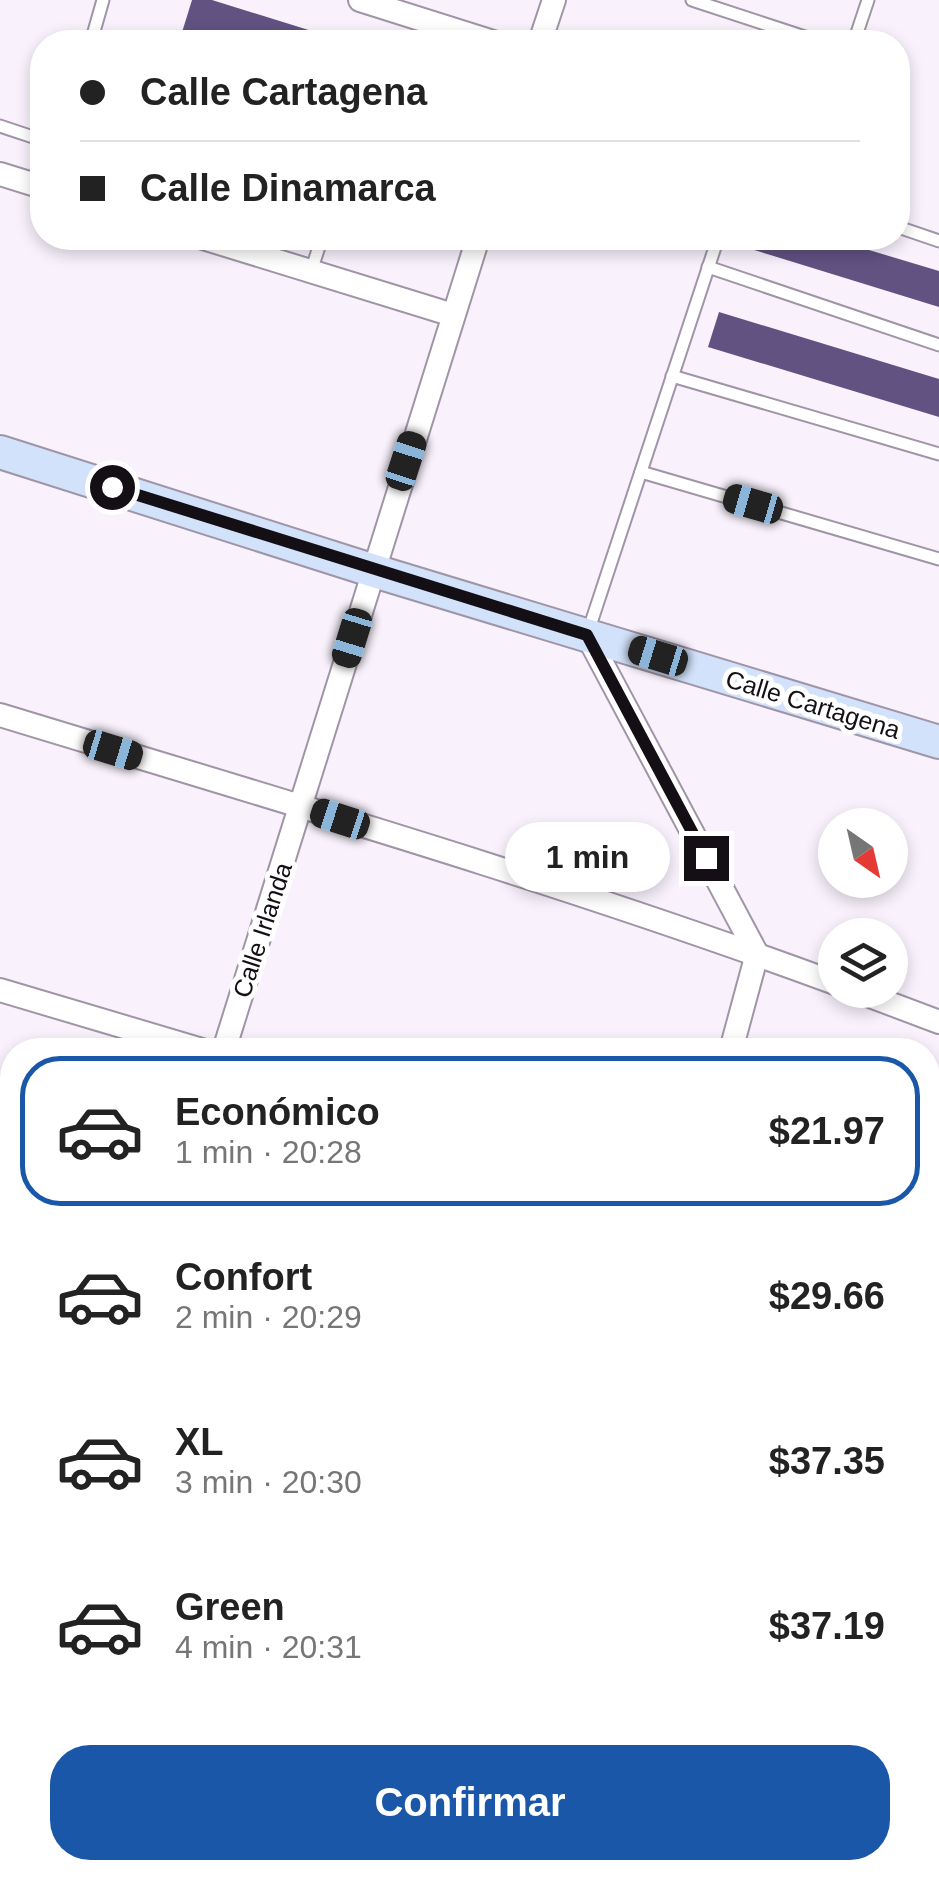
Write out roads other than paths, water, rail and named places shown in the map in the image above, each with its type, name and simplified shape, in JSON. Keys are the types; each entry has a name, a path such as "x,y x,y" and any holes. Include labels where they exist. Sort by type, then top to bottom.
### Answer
{"main road":[{"name":"Calle Cartagena","path":"0,452 371,570 939,742"}],"street":[{"path":"360,0 455,30"},
{"path":"544,30 554,0"},
{"path":"0,174 30,184"},
{"path":"242,250 453,315"},
{"name":"Calle Irlanda","path":"228,1038 474,250"},
{"path":"587,635 758,954 734,1038"},
{"path":"0,716 302,806 818,977"},
{"path":"0,990 162,1038"},
{"path":"902,1008 939,1022"}],"lane":[{"path":"94,30 104,0"},
{"path":"692,0 783,30"},
{"path":"858,30 868,0"},
{"path":"0,126 30,136"},
{"path":"910,231 939,240"},
{"path":"311,271 318,250"},
{"path":"587,635 714,250"},
{"path":"708,268 939,345"},
{"path":"672,376 939,454"},
{"path":"641,472 939,559"}]}
